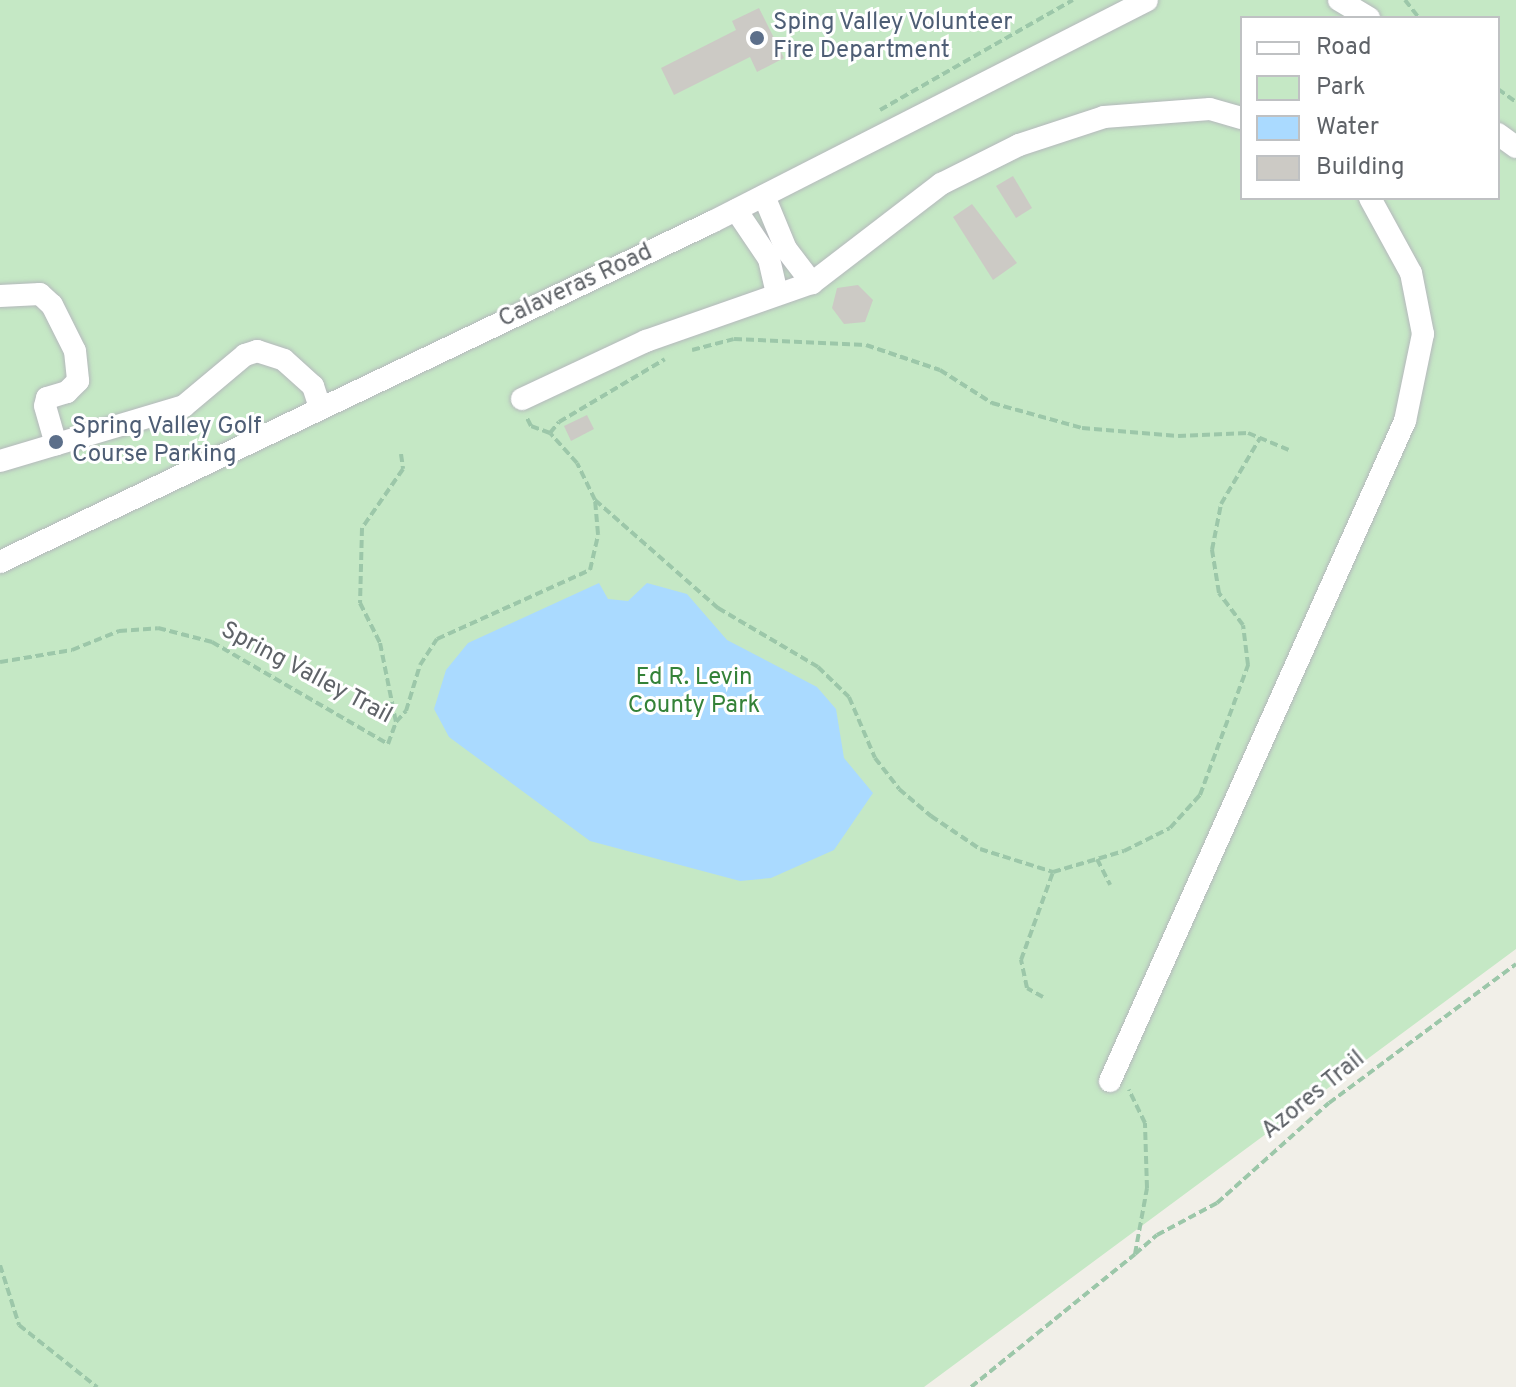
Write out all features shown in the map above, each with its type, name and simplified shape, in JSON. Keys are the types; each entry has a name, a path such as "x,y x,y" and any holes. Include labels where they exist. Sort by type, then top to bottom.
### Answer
{"street":[{"name":"Calaveras Road","path":"0,562 736,210 1147,0"},
{"path":"1339,0 1366,16"},
{"path":"524,406 646,341 812,283 941,184 1019,145 1104,117 1210,109 1240,117"},
{"path":"764,196 786,249 812,283"},
{"path":"1110,1081 1405,421 1423,334 1411,273 1371,200"},
{"path":"736,210 769,259 777,294"},
{"path":"0,296 40,294 52,305 75,351 78,381 67,392 47,398 45,406 56,444"},
{"path":"0,461 184,406 245,355 257,351 284,360 313,386 320,408"}],"path":[{"path":"1405,0 1417,16"},
{"path":"683,352 734,339 866,345 940,370 992,403 1082,428 1178,436 1248,433 1289,450"},
{"path":"550,433 559,422 670,355"},
{"path":"396,722 406,711 420,665 437,639 590,570 598,534 595,500 577,463 550,433 531,426 524,406"},
{"path":"595,500 718,608 818,667 849,697 875,758 899,789 931,816 980,849 1053,872 1097,859 1170,828 1200,795 1224,740 1248,665 1243,625 1219,593 1212,550 1221,504 1260,438"},
{"path":"396,722 380,643 360,603 362,528 403,469 401,454"},
{"name":"Spring Valley Trail","path":"0,662 72,650 119,631 158,628 212,642 388,744 396,722"},
{"path":"1097,859 1110,885"},
{"path":"1043,997 1027,988 1021,960 1053,872"},
{"name":"Azores Trail","path":"971,1387 1157,1235 1217,1203 1329,1103 1516,964"},
{"path":"1110,1081 1132,1090 1145,1123 1147,1188 1135,1254"},
{"path":"0,1265 19,1325 97,1387"}],"green space":[{"name":"Ed R. Levin County Park","path":"0,0 1516,0 1516,949 924,1387 0,1387"}],"water":[{"path":"599,583 608,599 628,601 647,583 687,594 727,640 817,687 836,709 844,758 873,793 834,850 771,878 740,881 590,841 449,737 434,709 446,670 468,643"}],"building":[{"path":"759,8 784,58 757,72 750,57 674,95 661,68 736,30 732,21"},
{"path":"1013,176 1032,208 1016,218 996,186"},
{"path":"972,204 1017,263 993,280 953,217"},
{"path":"858,285 873,300 865,322 844,324 832,308 837,288"},
{"path":"587,415 594,429 571,441 564,426"}],"place":[{"name":"Sping Valley Volunteer Fire Department","path":"757,38"},
{"name":"Spring Valley Golf Course Parking","path":"56,442"}]}
